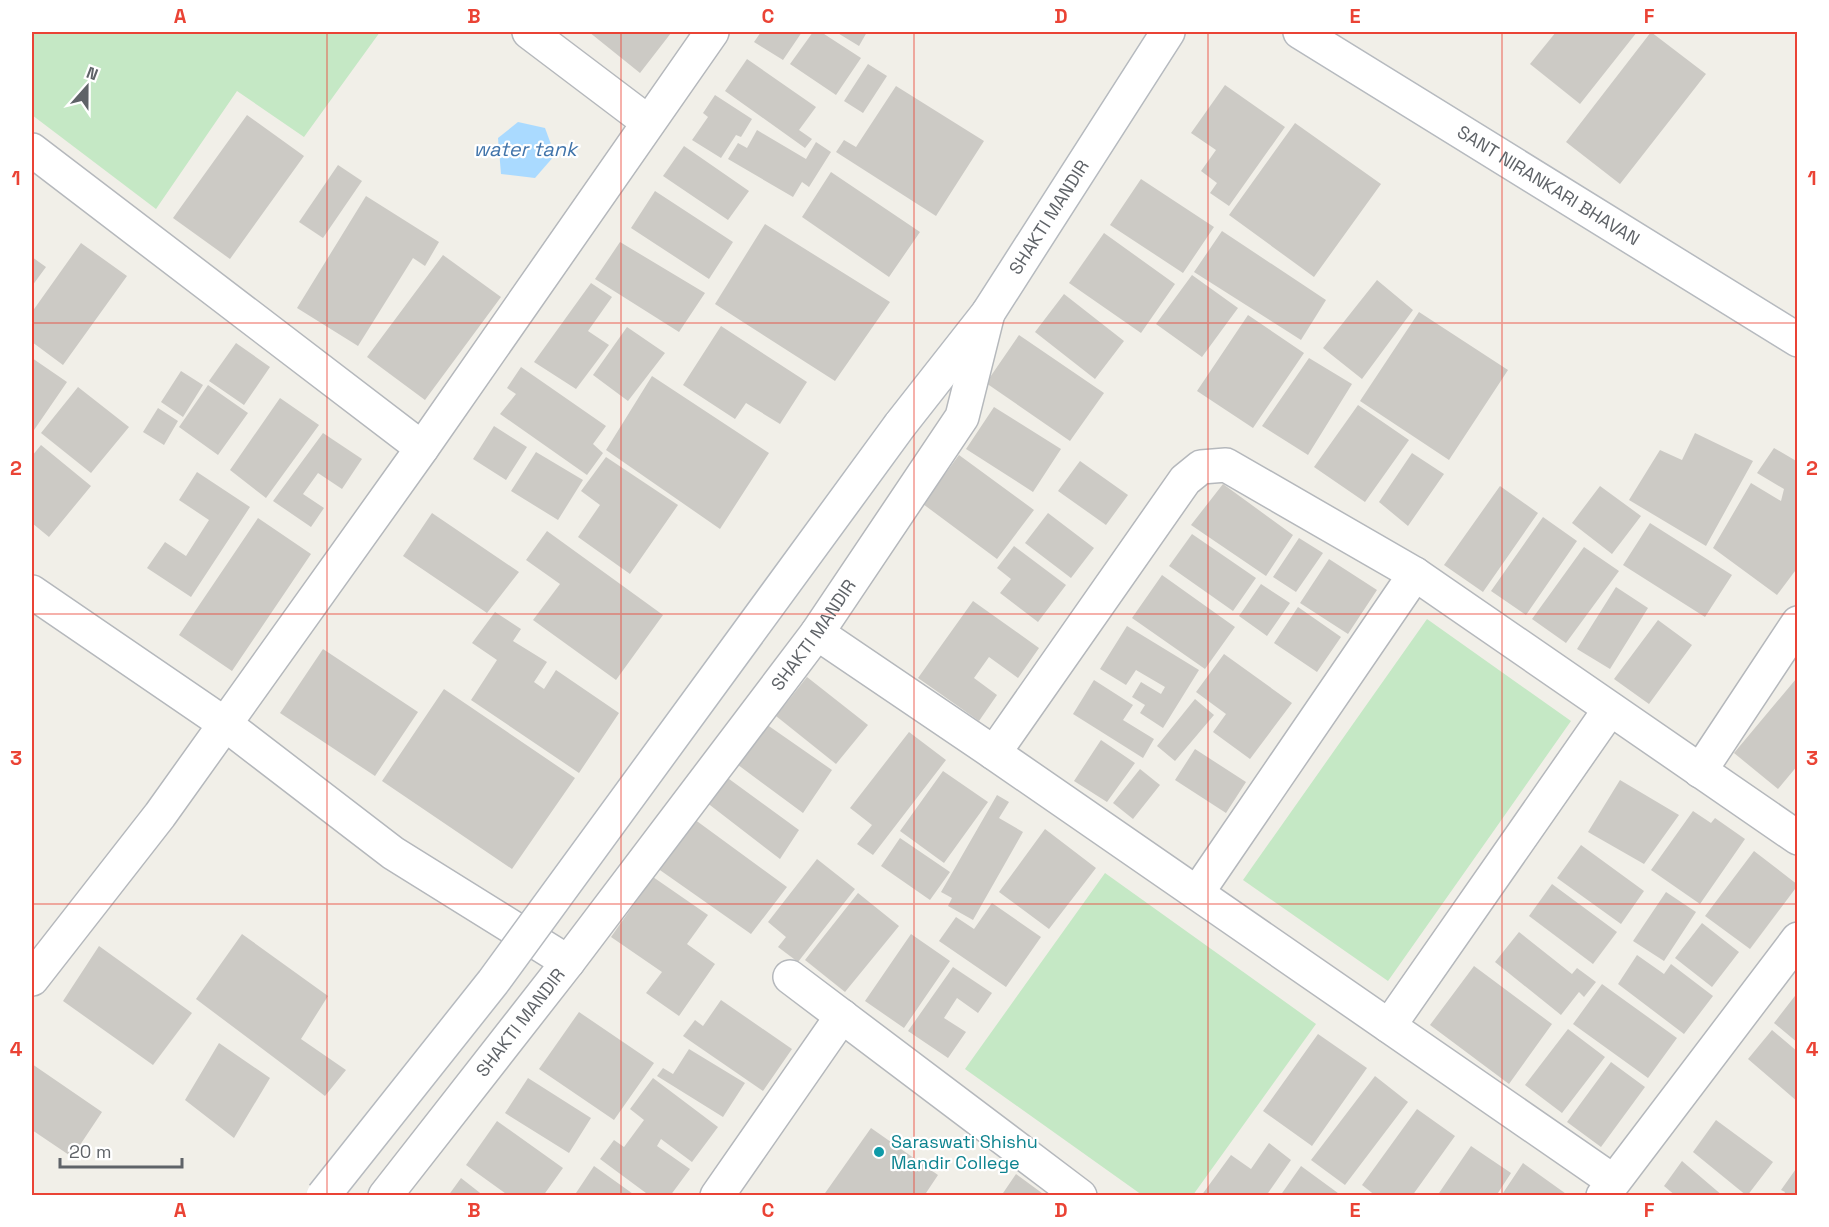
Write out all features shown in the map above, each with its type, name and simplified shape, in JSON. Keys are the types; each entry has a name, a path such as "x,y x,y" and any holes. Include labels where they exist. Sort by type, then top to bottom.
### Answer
{"street":[{"path":"529,32 648,122"},
{"path":"35,967 160,815 422,448 712,32"},
{"name":"SHAKTI MANDIR","path":"385,1196 568,962 817,633 962,417 988,313 1168,32"},
{"name":"SANT NIRANKARI BHAVAN","path":"1300,32 1797,340"},
{"path":"32,150 422,448"},
{"path":"323,1196 493,982 900,425 988,313"},
{"path":"994,753 1185,480 1202,467 1226,465 1416,574 1797,838"},
{"path":"1197,893 1416,574"},
{"path":"32,592 225,724 393,853 568,962"},
{"path":"1700,771 1797,623"},
{"path":"817,633 1389,1026 1608,1188 1797,939"},
{"path":"1389,1026 1610,709"},
{"path":"790,977 1080,1196"},
{"path":"717,1196 842,1016"}],"green space":[{"path":"32,32 380,32 304,137 237,91 156,209 32,115"},
{"path":"1427,619 1571,721 1388,981 1243,880"},
{"path":"1105,873 1316,1024 1193,1195 1142,1195 965,1069"}],"water":[{"name":"water tank","path":"518,122 545,128 555,155 535,178 501,174 498,138"}],"building":[{"path":"589,32 669,32 671,33 640,73"},
{"path":"761,32 802,32 783,60 754,42"},
{"path":"813,32 821,32 861,58 836,95 790,64"},
{"path":"836,32 867,32 859,46"},
{"path":"1556,32 1637,32 1580,104 1530,64"},
{"path":"1651,32 1706,74 1620,184 1566,142"},
{"path":"747,59 816,107 799,130 812,139 805,148 725,91"},
{"path":"868,64 887,76 863,113 844,101"},
{"path":"1225,85 1285,127 1229,206 1210,193 1217,183 1201,171 1216,150 1191,133"},
{"path":"896,86 984,141 936,216 836,152 844,140 856,147"},
{"path":"715,95 752,119 741,137 736,135 721,158 692,140 708,117 703,113"},
{"path":"247,115 304,156 230,259 173,218"},
{"path":"1295,123 1381,184 1314,277 1229,215"},
{"path":"757,130 806,159 816,142 831,152 809,187 802,182 793,197 728,159 738,143 747,148"},
{"path":"684,146 749,191 728,220 663,176"},
{"path":"338,165 362,181 323,238 299,222"},
{"path":"831,172 920,232 889,277 802,217"},
{"path":"1141,179 1214,227 1183,273 1110,225"},
{"path":"655,191 733,242 709,279 631,228"},
{"path":"366,196 439,242 425,266 413,258 358,346 297,308"},
{"path":"765,224 890,302 835,381 715,304"},
{"path":"1222,231 1326,300 1301,340 1194,272"},
{"path":"1104,233 1175,284 1141,333 1069,283"},
{"path":"620,242 705,293 679,332 595,279"},
{"path":"81,243 127,276 63,365 32,342 32,312"},
{"path":"443,255 501,297 425,400 367,357"},
{"path":"32,257 46,267 32,286"},
{"path":"1192,275 1238,308 1202,357 1156,324"},
{"path":"1377,280 1413,310 1362,379 1323,348"},
{"path":"591,283 612,297 588,331 609,345 576,389 534,362"},
{"path":"1064,294 1124,341 1095,379 1035,332"},
{"path":"1419,312 1508,370 1449,460 1360,401"},
{"path":"1248,315 1304,353 1253,428 1197,391"},
{"path":"721,326 807,382 780,424 746,403 735,419 683,385"},
{"path":"627,327 665,353 628,401 593,375"},
{"path":"1019,335 1104,393 1070,441 986,383"},
{"path":"236,343 270,367 244,405 209,381"},
{"path":"32,358 67,382 32,433"},
{"path":"1309,358 1352,384 1308,455 1262,426"},
{"path":"521,367 606,426 593,444 603,453 587,475 500,414 516,394 507,388"},
{"path":"181,371 203,385 183,417 161,402"},
{"path":"652,376 769,453 720,529 606,450"},
{"path":"208,385 248,413 218,455 179,427"},
{"path":"78,387 129,427 91,473 41,433"},
{"path":"280,398 319,425 266,498 230,470"},
{"path":"1358,405 1409,440 1365,502 1314,467"},
{"path":"994,407 1061,449 1033,492 966,449"},
{"path":"158,408 178,421 164,445 143,432"},
{"path":"494,426 527,447 506,480 473,459"},
{"path":"323,433 362,459 342,489 318,473 303,494 324,508 311,527 273,501"},
{"path":"1695,433 1753,461 1706,546 1629,500 1660,450 1682,460"},
{"path":"41,445 91,486 49,537 32,523 32,456"},
{"path":"1774,448 1798,462 1798,567 1777,595 1713,548 1751,483 1781,501 1784,489 1757,473"},
{"path":"536,452 583,480 558,520 511,491"},
{"path":"1412,453 1444,474 1408,526 1379,502"},
{"path":"959,455 1034,510 997,559 923,504"},
{"path":"606,457 678,505 630,574 578,537 600,505 581,491"},
{"path":"1080,461 1128,495 1106,525 1058,491"},
{"path":"197,472 250,507 191,597 147,568 165,542 186,556 209,520 179,500"},
{"path":"1223,484 1293,535 1266,576 1191,525"},
{"path":"1500,486 1538,513 1483,592 1444,565"},
{"path":"1600,486 1641,516 1612,554 1572,523"},
{"path":"432,513 519,572 487,613 403,556"},
{"path":"1048,513 1094,548 1071,578 1025,543"},
{"path":"1543,517 1577,541 1526,615 1491,591"},
{"path":"258,518 311,554 232,671 179,635"},
{"path":"1650,523 1732,575 1705,617 1623,565"},
{"path":"547,531 663,615 616,680 533,620 560,584 526,560"},
{"path":"1192,534 1256,578 1233,611 1169,566"},
{"path":"1299,538 1323,553 1296,592 1273,577"},
{"path":"1014,546 1066,585 1038,622 1000,593 1011,579 997,568"},
{"path":"1584,547 1619,571 1566,643 1532,619"},
{"path":"1329,559 1377,590 1348,634 1300,603"},
{"path":"1162,575 1235,627 1205,669 1132,618"},
{"path":"1261,584 1290,603 1267,636 1239,616"},
{"path":"1616,587 1648,608 1610,669 1577,649"},
{"path":"973,601 1039,648 1018,678 989,657 974,678 997,695 979,721 918,678"},
{"path":"1298,607 1341,637 1317,672 1274,643"},
{"path":"495,612 521,629 513,641 547,662 534,682 544,689 556,670 619,713 579,773 471,700 497,660 472,643"},
{"path":"1658,620 1692,645 1649,704 1614,679"},
{"path":"1127,626 1199,670 1163,728 1140,713 1145,705 1132,697 1141,682 1161,694 1165,687 1136,670 1126,685 1100,669"},
{"path":"323,649 418,712 375,776 280,713"},
{"path":"1224,654 1292,703 1250,759 1213,732 1226,714 1196,692"},
{"path":"807,677 868,725 836,764 776,716"},
{"path":"1796,679 1798,765 1778,789 1734,753"},
{"path":"1094,680 1133,705 1123,720 1154,739 1143,758 1073,714"},
{"path":"444,689 575,778 512,869 382,781"},
{"path":"1195,699 1214,715 1175,761 1157,746"},
{"path":"756,717 832,770 803,813 726,756"},
{"path":"909,732 946,760 873,855 857,844 872,825 850,808"},
{"path":"1101,740 1135,763 1107,802 1074,781"},
{"path":"1195,749 1246,782 1226,813 1175,780"},
{"path":"1140,769 1160,785 1133,819 1113,803"},
{"path":"943,771 988,802 944,863 900,831"},
{"path":"725,776 799,830 780,859 706,802"},
{"path":"1620,780 1679,815 1644,864 1588,832"},
{"path":"997,795 1009,802 999,818 1023,832 973,920 948,906 952,898 941,892"},
{"path":"1693,811 1711,823 1715,818 1745,839 1700,904 1651,870"},
{"path":"694,819 787,887 751,934 657,868"},
{"path":"1045,829 1096,868 1049,929 999,892"},
{"path":"900,838 950,872 930,900 881,866"},
{"path":"1581,845 1644,891 1621,924 1557,878"},
{"path":"1754,851 1798,885 1750,949 1705,916"},
{"path":"817,859 855,889 798,962 778,947 786,937 768,922"},
{"path":"653,877 708,915 687,944 715,964 679,1016 646,993 662,972 611,937"},
{"path":"1552,884 1617,932 1593,964 1529,916"},
{"path":"1666,892 1696,912 1664,961 1633,941"},
{"path":"858,893 899,926 845,992 805,960"},
{"path":"992,903 1041,937 1006,987 939,941 956,917 974,929"},
{"path":"1702,923 1739,952 1712,987 1675,958"},
{"path":"1519,932 1572,974 1577,968 1596,982 1584,997 1579,992 1561,1015 1495,962"},
{"path":"242,934 328,996 301,1039 346,1070 325,1096 196,999"},
{"path":"911,934 950,961 904,1028 865,1001"},
{"path":"99,946 192,1013 153,1065 63,1001"},
{"path":"1637,955 1664,974 1671,964 1713,996 1684,1034 1618,984"},
{"path":"1474,966 1552,1024 1509,1084 1430,1025"},
{"path":"953,967 992,993 978,1013 957,998 944,1018 966,1032 948,1058 908,1031"},
{"path":"1602,984 1677,1038 1648,1078 1573,1024"},
{"path":"1798,992 1798,1043 1774,1023"},
{"path":"721,1000 792,1049 763,1091 683,1036 695,1020 703,1026"},
{"path":"579,1012 654,1063 614,1120 539,1069"},
{"path":"1568,1029 1605,1057 1562,1113 1525,1085"},
{"path":"1772,1030 1798,1052 1798,1102 1748,1059"},
{"path":"1318,1034 1367,1068 1312,1146 1263,1111"},
{"path":"219,1043 270,1078 234,1138 185,1100"},
{"path":"689,1049 745,1083 723,1117 657,1076 663,1068 673,1074"},
{"path":"1611,1062 1645,1087 1601,1147 1567,1122"},
{"path":"32,1064 102,1112 72,1157 32,1130"},
{"path":"1375,1076 1408,1102 1345,1185 1311,1160"},
{"path":"528,1078 591,1118 569,1153 505,1113"},
{"path":"653,1078 718,1127 692,1162 661,1139 657,1146 690,1169 670,1196 650,1196 600,1159 614,1140 624,1147 644,1120 630,1109"},
{"path":"1417,1109 1455,1136 1412,1196 1376,1196 1362,1185"},
{"path":"1716,1120 1773,1162 1747,1196 1693,1152"},
{"path":"497,1121 563,1168 543,1196 509,1196 466,1165"},
{"name":"Saraswati Shishu Mandir College","path":"871,1128 938,1175 924,1196 823,1196"},
{"path":"1269,1143 1291,1160 1266,1196 1201,1196 1231,1155 1251,1169"},
{"path":"1471,1146 1511,1173 1496,1196 1437,1196"},
{"path":"1682,1161 1723,1196 1676,1196 1664,1186"},
{"path":"1523,1163 1569,1196 1501,1196"},
{"path":"594,1166 636,1196 574,1196"},
{"path":"1301,1166 1342,1196 1280,1196"},
{"path":"1798,1166 1798,1196 1783,1196 1785,1192 1781,1190"},
{"path":"1016,1174 1046,1196 1001,1196"},
{"path":"461,1178 484,1196 448,1196"}],"place":[{"name":"Saraswati Shishu Mandir College","path":"879,1152"}]}
